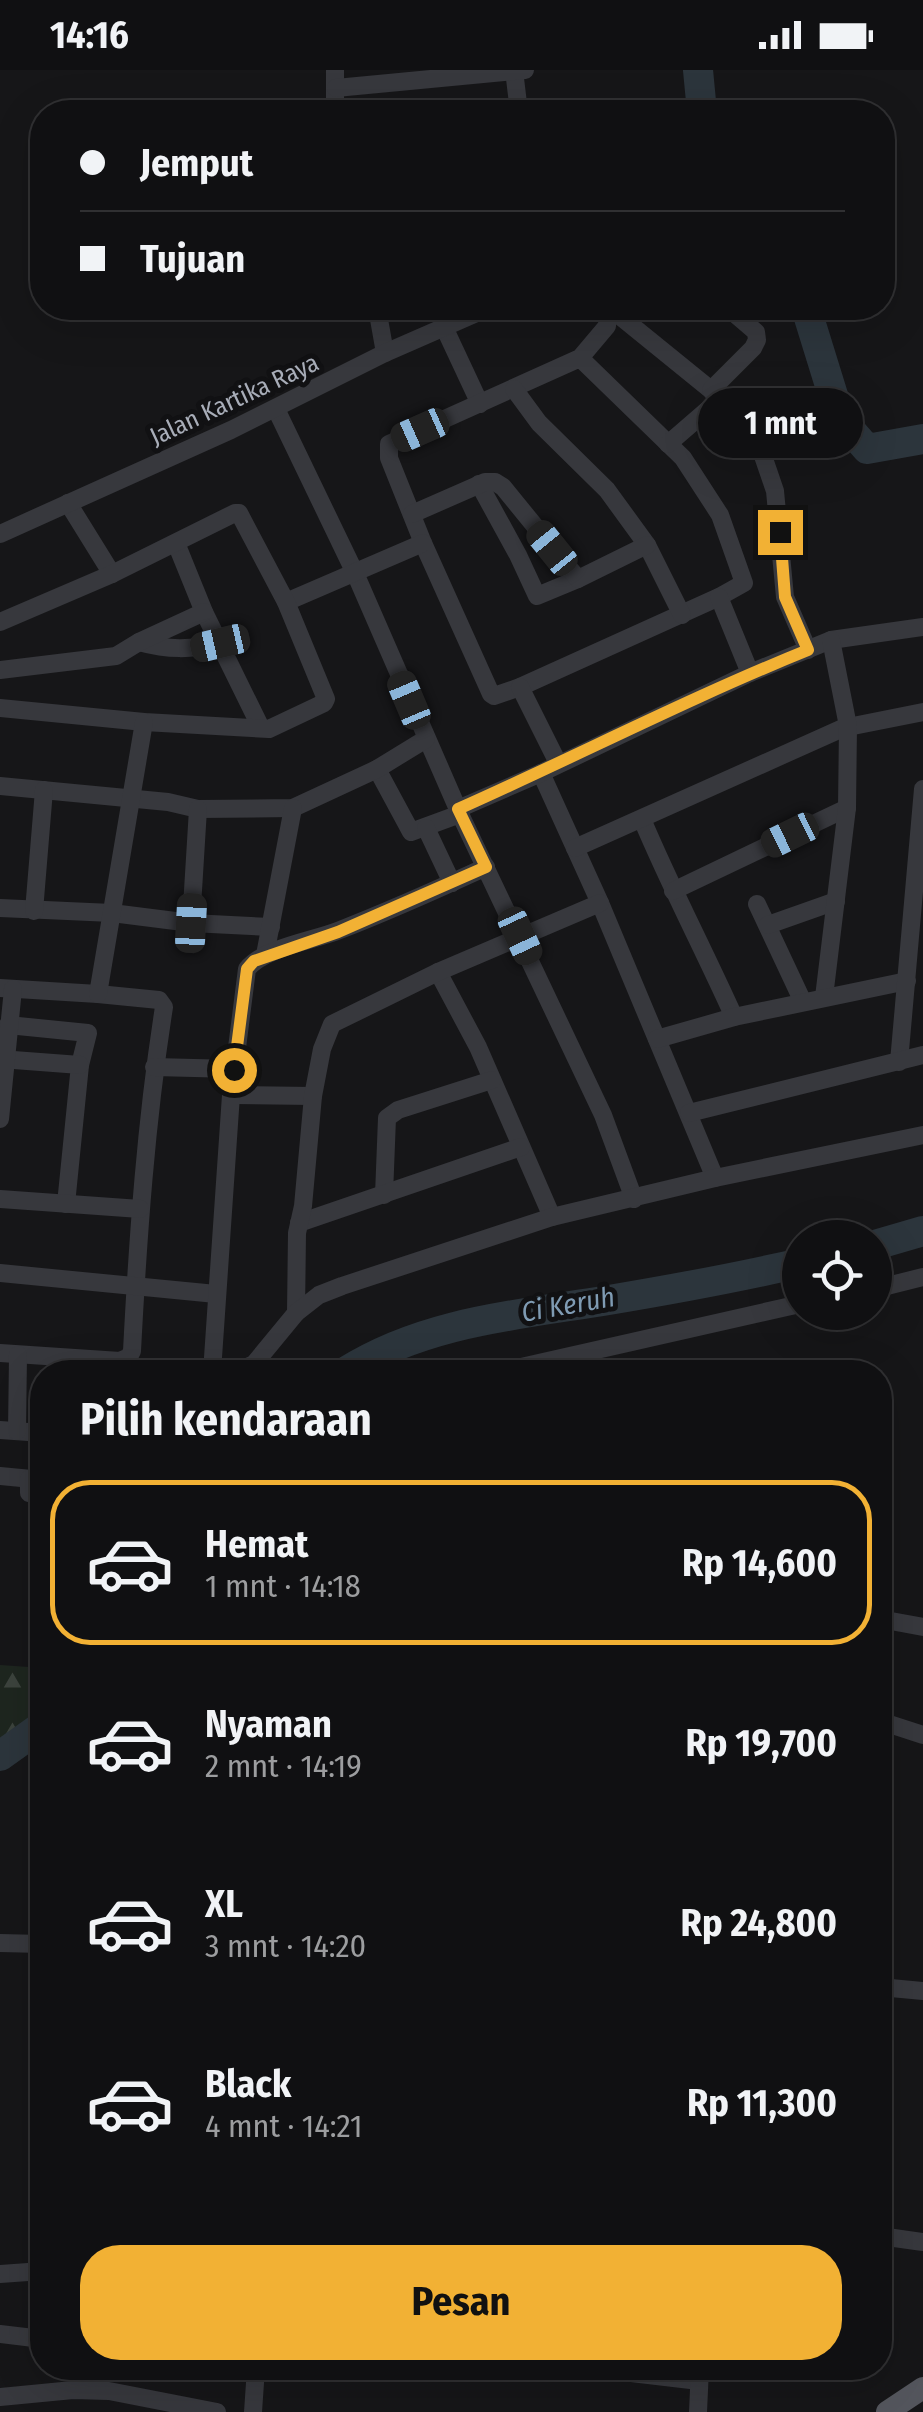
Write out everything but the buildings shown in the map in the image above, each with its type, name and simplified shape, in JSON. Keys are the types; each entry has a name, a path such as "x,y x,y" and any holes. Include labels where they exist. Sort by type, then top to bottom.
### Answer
{"main road":[{"path":"887,2412 923,2388"}],"street":[{"path":"336,79 518,70 519,100"},
{"path":"379,320 385,353"},
{"name":"Jalan Kartika Raya","path":"0,534 276,409 385,353 460,320"},
{"path":"580,358 683,458 720,515 744,583 498,696 491,694 424,543 389,458 389,444 580,358 608,320"},
{"path":"624,320 716,395 762,453 776,490 785,597 808,650"},
{"path":"668,444 716,395 753,348 756,332 742,320"},
{"path":"444,327 480,404"},
{"path":"514,388 539,423 607,490 647,545 682,614"},
{"path":"276,409 354,573 459,812 603,1114 634,1199"},
{"path":"412,514 479,484 495,482 578,579"},
{"path":"479,484 537,596 647,545"},
{"path":"68,503 112,574"},
{"path":"0,622 238,513 286,602 326,699 268,729 0,708"},
{"path":"176,543 204,612 262,728"},
{"path":"286,602 424,543"},
{"path":"719,597 750,673"},
{"path":"0,670 116,656 204,612"},
{"path":"377,769 410,832 426,828 750,673 831,640 923,627"},
{"path":"824,997 847,808 848,726 831,640"},
{"path":"138,642 165,649 195,649 220,643"},
{"path":"520,688 575,848 716,1178"},
{"path":"575,848 848,726 923,712"},
{"path":"98,994 144,722"},
{"path":"0,786 168,802 198,809 292,808 377,769 426,740"},
{"path":"899,1062 923,789"},
{"path":"34,911 44,790"},
{"path":"266,956 292,808"},
{"path":"672,891 847,808"},
{"path":"191,923 198,809"},
{"path":"642,819 672,891 690,920 734,1017"},
{"path":"426,828 452,883"},
{"path":"213,1360 231,1094 247,969 254,961 338,932 486,867"},
{"path":"768,925 836,901"},
{"path":"296,1313 299,1222 313,1096 322,1049 332,1024 438,972 600,903"},
{"path":"757,904 803,1002"},
{"path":"0,908 112,913 271,928"},
{"path":"438,972 478,1047 552,1217"},
{"path":"657,1039 734,1017 906,981"},
{"path":"0,1119 8,1025 6,988 163,1003 140,1209 132,1351 123,1360"},
{"path":"8,1025 88,1033 80,1065 66,1204"},
{"path":"689,1114 923,1055"},
{"path":"3,1060 80,1065"},
{"path":"154,1068 234,1070"},
{"path":"384,1195 387,1118 398,1110 492,1080"},
{"path":"231,1094 313,1096"},
{"path":"257,1360 296,1313 319,1296 342,1286 552,1217 716,1178 923,1136"},
{"path":"299,1222 521,1147"},
{"path":"0,1199 140,1209"},
{"path":"0,1273 216,1294"},
{"path":"892,1284 923,1277"},
{"path":"552,1360 782,1308"},
{"path":"8,1430 9,1354 104,1360"},
{"path":"0,1476 30,1484"},
{"path":"892,1622 923,1627"},
{"path":"892,1725 923,1734"},
{"path":"0,1943 30,1944"},
{"path":"892,1987 923,1991"},
{"path":"892,2238 923,2242"},
{"path":"0,2274 30,2272"},
{"path":"0,2334 30,2338"},
{"path":"253,2412 255,2380"},
{"path":"698,2412 699,2380"},
{"path":"0,2397 73,2390 108,2392 217,2412"}],"green space":[{"path":"0,1665 30,1667 30,1744 0,1759"}],"waterway":[{"path":"698,70 701,100"},
{"path":"810,320 840,418 867,449 923,439"},
{"name":"Ci Keruh","path":"892,1240 923,1231"},
{"name":"Ci Keruh","path":"366,1360 405,1342 470,1323 782,1267"},
{"name":"Ci Keruh","path":"0,1756 30,1735"}],"route":[{"path":"234,1070 247,969 254,961 338,932 486,867 458,809 750,673 808,650 785,597 780,532"}]}
